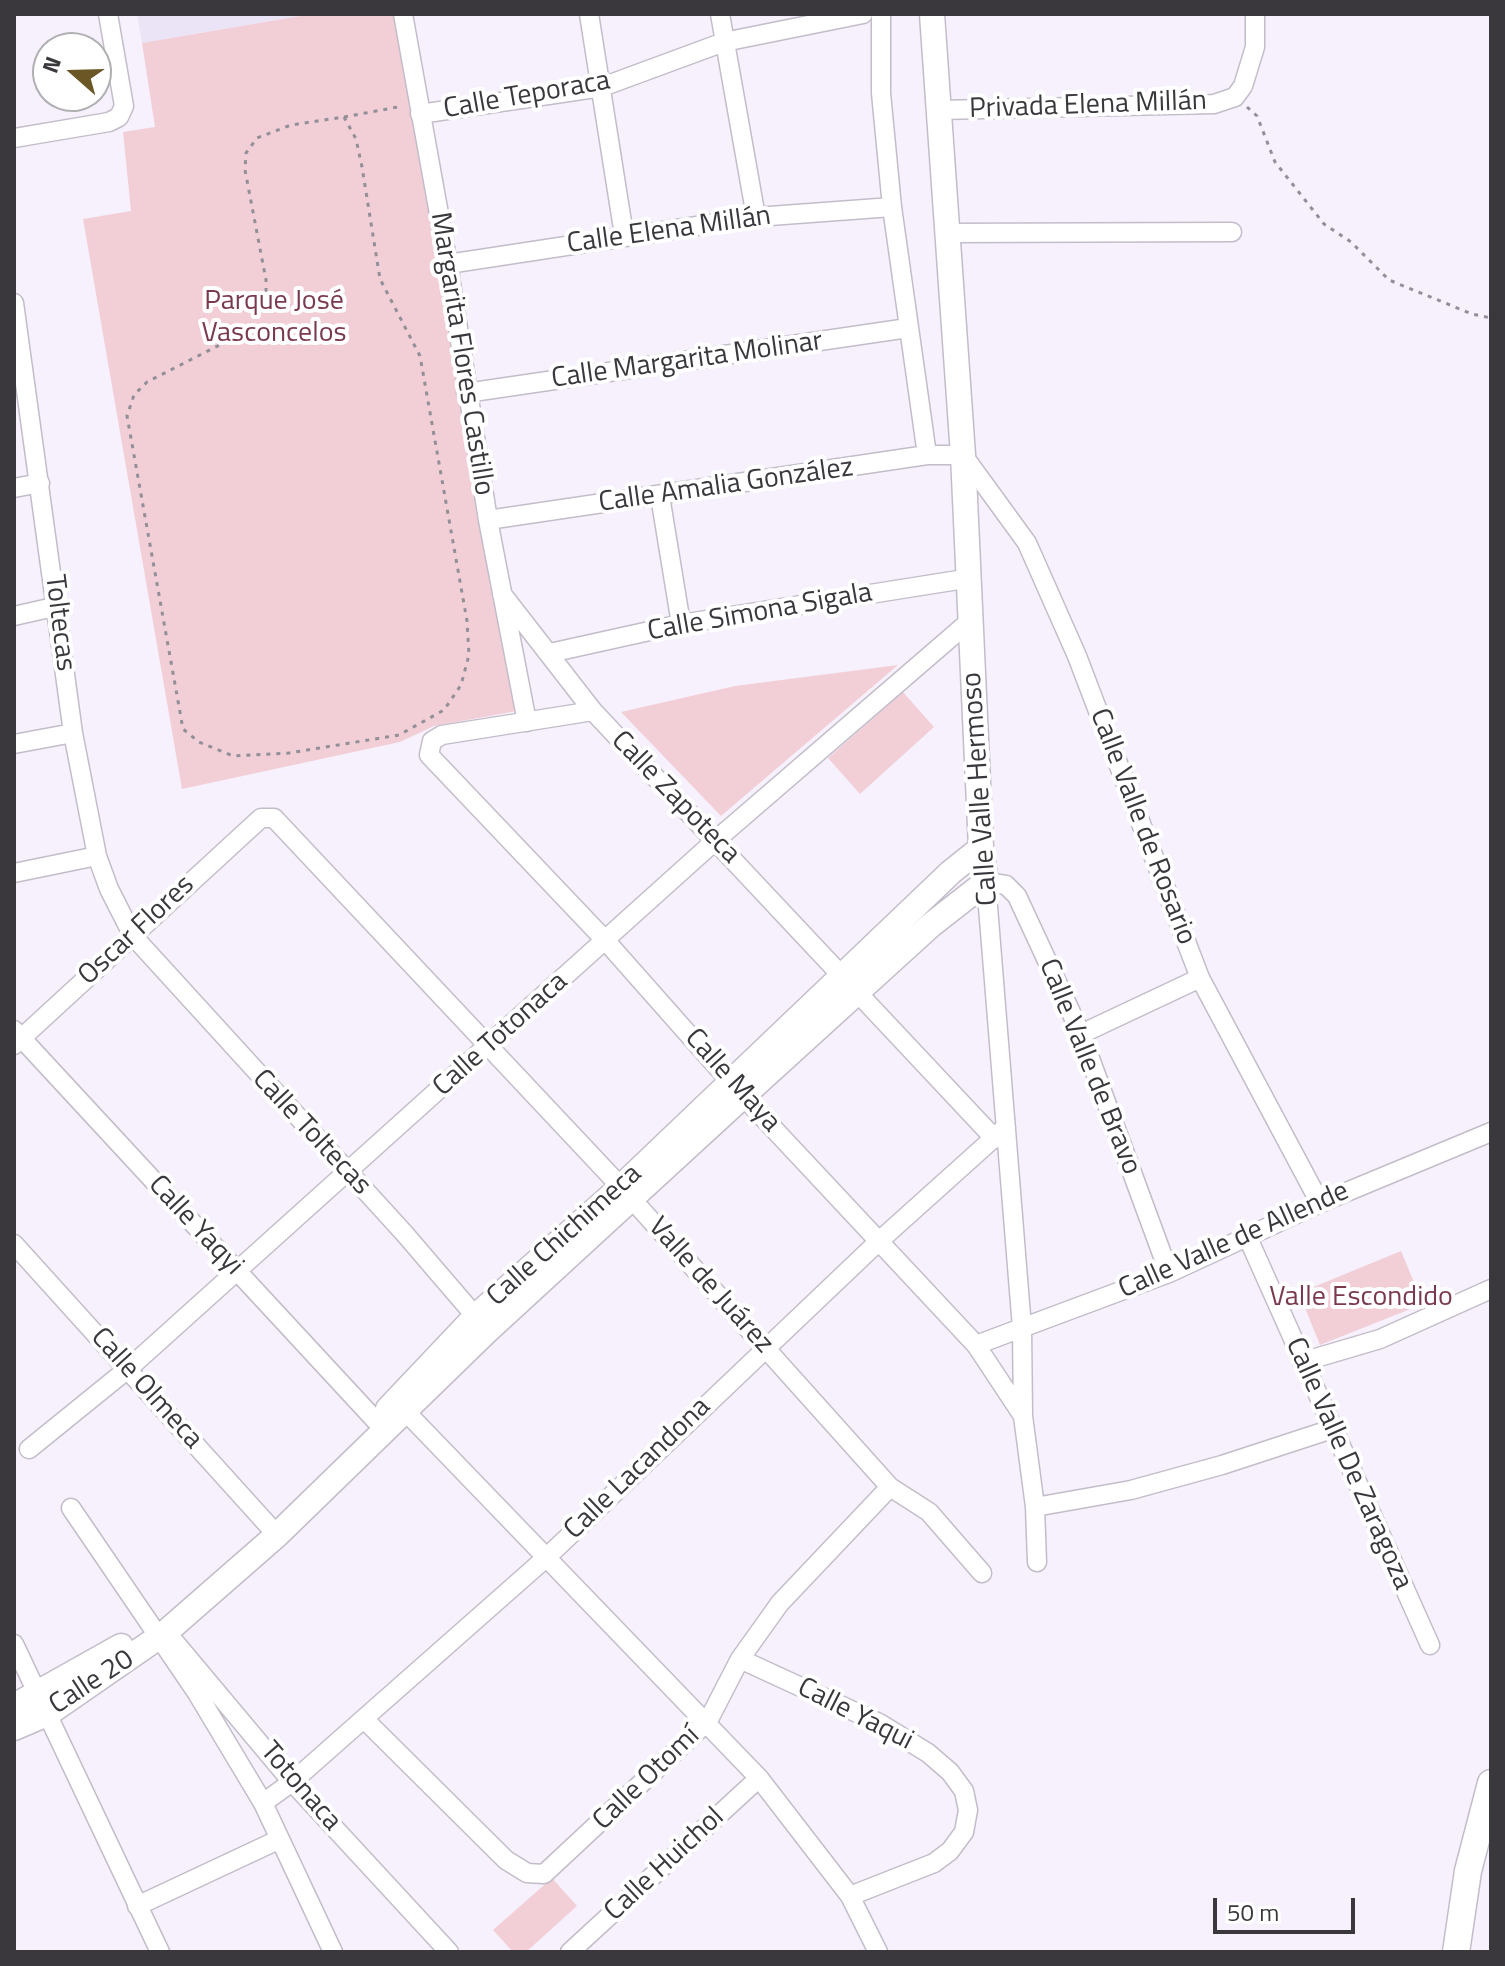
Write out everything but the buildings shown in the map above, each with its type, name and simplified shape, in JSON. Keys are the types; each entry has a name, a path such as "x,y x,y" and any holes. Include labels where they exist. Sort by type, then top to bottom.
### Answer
{"highway":[{"path":"1456,1952 1468,1871 1491,1783"}],"main road":[{"name":"Calle Valle Hermoso","path":"932,14 971,578 981,848 986,882"},
{"name":"Calle Chichimeca","path":"271,1530 376,1421 627,1193 848,986 981,848"},
{"name":"Calle Chichimeca","path":"848,986 986,882"},
{"name":"Calle Chichimeca","path":"157,1628 407,1413 482,1323"},
{"name":"Calle 20","path":"14,1728 104,1658 157,1628"},
{"name":"Calle 20","path":"14,1706 44,1703"}],"street":[{"path":"14,138 109,122 119,117 124,106 108,14"},
{"name":"Margarita Flores Castillo","path":"403,14 448,264 488,520 527,722"},
{"path":"589,14 624,235"},
{"path":"720,14 756,217"},
{"name":"Calle Teporaca","path":"419,108 602,87 724,42 863,14"},
{"path":"881,14 881,93 892,207 927,455"},
{"path":"1235,97 1249,71 1255,47 1255,14"},
{"name":"Privada Elena Millán","path":"939,110 1214,104 1235,97"},
{"name":"Calle Elena Millán","path":"448,264 756,217 892,207"},
{"path":"947,233 1232,232"},
{"name":"Toltecas","path":"14,303 18,354 58,606 73,733 97,856 109,889 133,936"},
{"name":"Calle Margarita Molinar","path":"466,393 908,328"},
{"name":"Calle Amalia González","path":"488,520 927,455 963,455"},
{"name":"Calle Valle de Rosario","path":"963,455 1027,543 1077,656 1200,978 1320,1203"},
{"path":"14,488 40,483"},
{"path":"660,496 681,624"},
{"name":"Calle Simona Sigala","path":"550,653 681,624 971,578"},
{"name":"Calle Zapoteca","path":"502,594 593,711 716,840 848,986 1000,1133"},
{"path":"14,616 58,606"},
{"name":"Calle Totonaca","path":"29,1449 129,1368 349,1174 716,840 971,620"},
{"path":"527,722 593,711"},
{"name":"Calle Maya","path":"527,722 442,735 432,741 429,755 605,940 878,1242 976,1345 1023,1416"},
{"path":"14,744 73,733"},
{"name":"Oscar Flores","path":"16,1038 261,818"},
{"name":"Valle de Juárez","path":"261,818 274,818 287,828 488,1048 627,1193 890,1487 929,1512 982,1573"},
{"path":"14,873 97,856"},
{"name":"Calle Valle de Bravo","path":"986,882 1006,885 1017,896 1081,1034 1169,1273"},
{"name":"Calle Valle Hermoso","path":"986,882 1000,1133 1022,1328 1023,1416 1035,1507 1037,1562"},
{"name":"Calle Toltecas","path":"133,936 482,1323"},
{"path":"1081,1034 1200,978"},
{"name":"Calle Yaqyi","path":"16,1038 376,1421"},
{"name":"Calle Valle de Allende","path":"976,1345 1169,1273 1320,1203 1491,1132"},
{"name":"Calle Lacandona","path":"263,1803 292,1782 548,1556 878,1242 1000,1133"},
{"name":"Calle Valle De Zaragoza","path":"1248,1238 1430,1645"},
{"name":"Calle Olmeca","path":"14,1244 129,1368 271,1530"},
{"path":"1302,1362 1380,1339 1491,1289"},
{"path":"407,1413 708,1721 759,1778 850,1896 878,1952"},
{"path":"1035,1507 1131,1490 1222,1465 1332,1429"},
{"name":"Calle Otomí","path":"364,1719 506,1860 527,1873 544,1874 708,1721 740,1659 780,1603 890,1487"},
{"path":"71,1508 157,1628 263,1803 333,1952"},
{"name":"Totonaca","path":"157,1628 292,1782 449,1952"},
{"path":"14,1644 160,1952"},
{"name":"Calle Yaqui","path":"740,1659 879,1723 928,1753 950,1772 964,1791 968,1810 964,1832 950,1851 934,1863 850,1896"},
{"name":"Calle Huichol","path":"570,1952 759,1778"},
{"path":"137,1906 280,1839"}],"path":[{"path":"1235,97 1257,116 1275,162 1324,224 1351,242 1389,280 1472,314 1491,318"},
{"path":"344,117 356,139 380,279 420,356 467,621 469,655 461,685 444,710 399,735 289,753 233,756 199,742 183,729 127,416 134,395 147,382 245,332 266,303 266,280 245,170 246,153 257,138 291,125 344,117 419,108"}],"shaded area":[{"path":"137,14 312,14 142,43"}],"green space":[{"name":"Parque José Vasconcelos","path":"312,14 395,14 517,711 434,726 400,742 182,789 83,219 131,211 123,132 155,127 142,43"},
{"path":"898,665 721,816 621,712 735,686"},
{"path":"903,692 934,727 860,794 828,758"},
{"name":"Valle Escondido","path":"1401,1251 1423,1304 1320,1345 1299,1293"},
{"path":"552,1878 577,1906 526,1952 513,1952 493,1930"}]}
